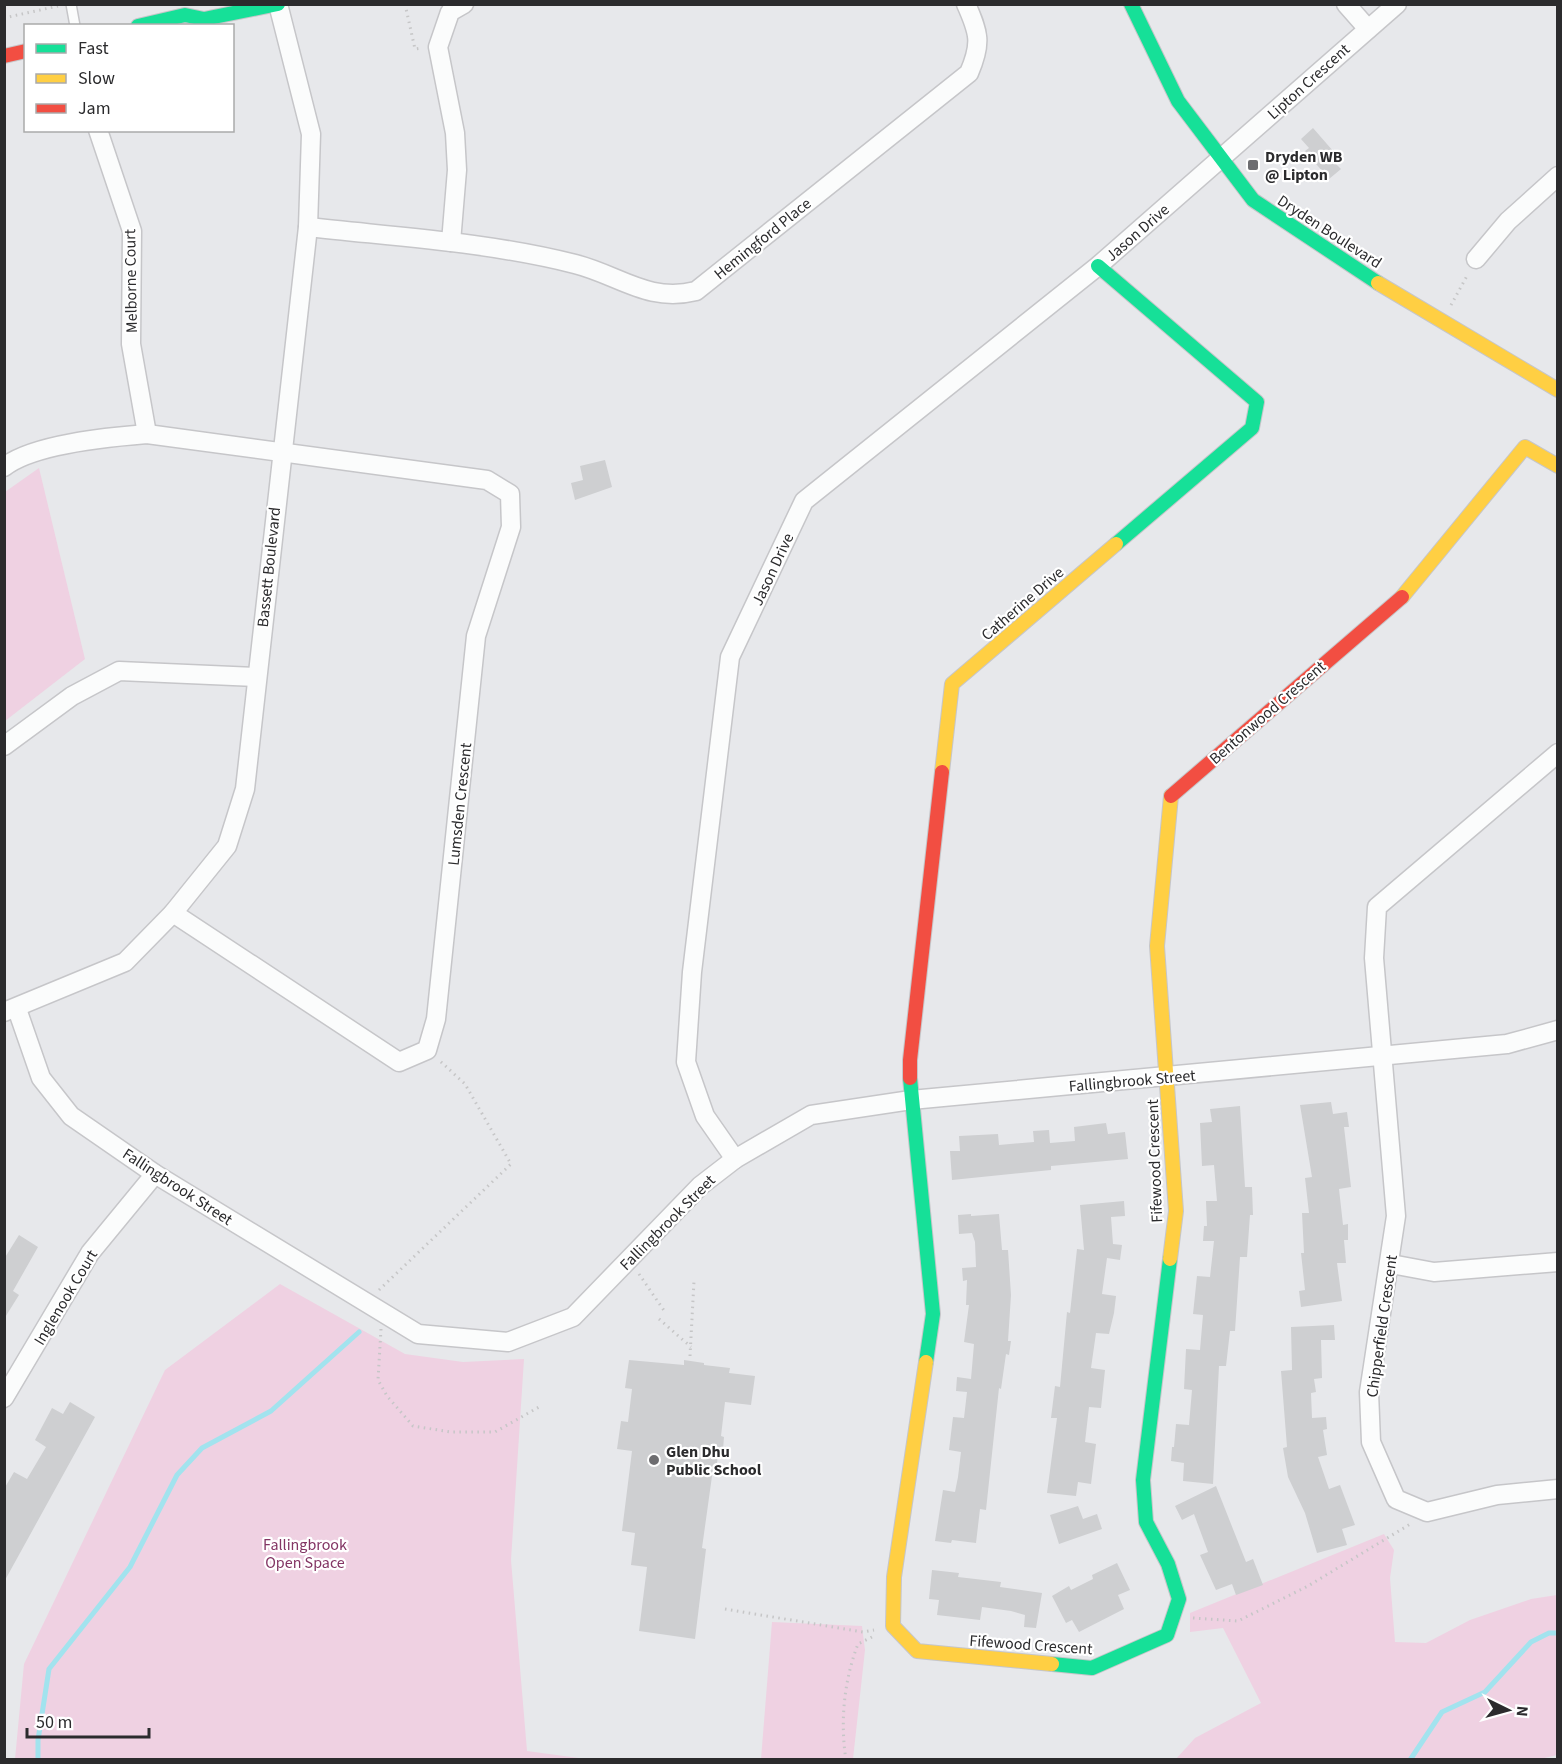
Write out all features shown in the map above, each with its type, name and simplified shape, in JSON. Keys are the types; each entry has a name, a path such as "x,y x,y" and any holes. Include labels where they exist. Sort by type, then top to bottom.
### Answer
{"street":[{"path":"185,15 195,4"},
{"path":"147,24 185,15 204,19 278,4"},
{"name":"Bassett Boulevard","path":"11,1010 125,962 172,913 227,846 246,789 256,677 308,227 311,134 278,4"},
{"path":"451,242 457,170 456,142 438,47 450,12 464,4"},
{"name":"Hemingford Place","path":"308,227 451,242 575,264 648,292 675,296 696,291 969,73 978,51 978,31 966,4"},
{"name":"Dryden Boulevard","path":"1131,4 1178,101 1253,200 1442,322 1557,390"},
{"path":"1346,4 1368,28"},
{"name":"Lipton Crescent","path":"1221,159 1398,4"},
{"path":"4,56 24,51"},
{"name":"Melborne Court","path":"99,132 132,231 131,344 147,434"},
{"name":"Jason Drive","path":"735,1159 705,1116 686,1062 692,972 730,657 804,501 1098,266 1221,159"},
{"path":"1476,259 1508,221 1557,176"},
{"name":"Catherine Drive","path":"911,1100 910,1060 952,684 1252,428 1257,402 1098,266"},
{"path":"4,467 18,456 108,437 147,434 281,452"},
{"name":"Bentonwood Crescent","path":"1166,1077 1157,946 1171,795 1411,589 1525,447 1557,466"},
{"name":"Lumsden Crescent","path":"281,452 487,480 510,494 511,527 476,636 436,1019 427,1050"},
{"path":"4,746 72,696 119,671 256,677"},
{"path":"1383,1055 1374,958 1377,907 1557,753"},
{"path":"172,913 399,1062 427,1050"},
{"name":"Fallingbrook Street","path":"11,1010 41,1078 71,1116 155,1174 417,1334 507,1342 573,1317 700,1186 735,1159 811,1115 911,1100 1507,1044 1557,1030"},
{"name":"Chipperfield Crescent","path":"1383,1055 1396,1216 1391,1264 1369,1392 1371,1442 1396,1498 1427,1512 1432,1511"},
{"name":"Fifewood Crescent","path":"893,1626 917,1651 1092,1668 1167,1635 1179,1599 1168,1564 1146,1522 1143,1480 1176,1211 1166,1077"},
{"path":"893,1626 894,1577 933,1314 911,1100"},
{"name":"Inglenook Court","path":"4,1398 90,1253 155,1174"},
{"path":"1391,1264 1434,1272 1557,1262"},
{"path":"1432,1511 1497,1495 1557,1489"}],"lane":[{"path":"71,4 75,24"}],"path":[{"path":"4,18 66,4"},
{"path":"405,4 415,49 438,47"},
{"path":"1442,322 1476,259"},
{"path":"427,1050 465,1084 511,1164 374,1307 378,1380 387,1396 413,1426 452,1432 495,1432 538,1407"},
{"path":"629,1260 665,1312"},
{"path":"690,1356 694,1281"},
{"path":"659,1319 691,1347"},
{"path":"1173,1617 1238,1621 1308,1586 1432,1511"},
{"path":"724,1609 863,1632 893,1626"},
{"path":"846,1760 843,1739 848,1669 858,1644 893,1626"}],"green space":[{"path":"39,468 85,659 5,721 5,492"},
{"name":"Fallingbrook Open Space","path":"280,1284 405,1354 463,1362 524,1359 511,1560 527,1751 586,1759 15,1759 24,1664 165,1370"},
{"path":"1384,1534 1394,1550 1390,1578 1395,1642 1426,1643 1470,1620 1531,1599 1557,1595 1557,1755 1536,1760 1175,1760 1195,1738 1261,1703 1223,1628 1190,1632 1190,1613"},
{"path":"772,1622 862,1626 865,1650 853,1759 761,1759"}],"building":[{"path":"1313,128 1340,159 1335,163 1341,169 1329,179 1305,151 1309,148 1301,139"},
{"path":"605,460 612,487 575,500 571,483 583,480 580,466"},
{"path":"1331,1102 1333,1114 1347,1112 1349,1127 1344,1127 1351,1187 1339,1189 1343,1225 1348,1224 1348,1240 1344,1240 1346,1263 1337,1263 1342,1301 1301,1307 1299,1291 1305,1290 1301,1253 1304,1253 1302,1213 1309,1213 1305,1178 1312,1177 1300,1105"},
{"path":"1240,1106 1245,1187 1252,1187 1253,1215 1250,1215 1247,1257 1240,1257 1235,1331 1230,1331 1226,1366 1219,1366 1213,1484 1183,1481 1184,1463 1171,1461 1172,1447 1174,1447 1176,1424 1189,1425 1192,1390 1184,1389 1186,1349 1200,1350 1203,1315 1193,1314 1197,1276 1210,1277 1214,1241 1203,1241 1204,1226 1207,1226 1206,1201 1217,1201 1214,1165 1202,1166 1200,1123 1212,1122 1210,1109"},
{"path":"1106,1123 1108,1134 1125,1132 1128,1159 1051,1166 1051,1170 952,1180 950,1151 960,1151 959,1136 998,1134 999,1145 1034,1142 1033,1131 1049,1130 1050,1143 1075,1141 1074,1127"},
{"path":"1124,1201 1125,1216 1111,1217 1113,1244 1122,1245 1120,1260 1107,1258 1102,1294 1116,1296 1114,1313 1109,1334 1096,1333 1091,1368 1105,1370 1101,1408 1089,1407 1085,1442 1096,1444 1091,1484 1078,1482 1076,1496 1047,1493 1057,1418 1051,1418 1055,1386 1060,1387 1067,1312 1070,1313 1077,1249 1084,1250 1080,1205"},
{"path":"971,1214 971,1216 999,1214 1002,1250 1008,1250 1011,1295 1008,1341 1011,1341 1009,1355 1006,1354 1001,1389 999,1388 986,1510 980,1509 976,1543 952,1540 951,1543 935,1541 943,1490 955,1492 958,1477 961,1452 949,1450 953,1417 964,1418 967,1392 956,1391 957,1377 971,1379 974,1344 964,1342 969,1305 966,1305 967,1280 963,1281 962,1268 976,1267 975,1242 972,1233 959,1234 958,1215"},
{"path":"19,1235 38,1247 13,1291 19,1295 4,1319 4,1259"},
{"path":"1334,1325 1335,1340 1321,1340 1322,1378 1314,1379 1316,1392 1311,1393 1312,1418 1326,1417 1327,1429 1323,1430 1327,1455 1318,1457 1329,1489 1340,1485 1355,1525 1342,1529 1347,1545 1317,1553 1305,1513 1288,1477 1283,1448 1287,1447 1281,1371 1292,1370 1291,1327"},
{"path":"629,1360 684,1365 684,1360 730,1368 729,1373 755,1376 751,1405 725,1402 721,1436 724,1437 723,1450 719,1449 716,1470 713,1469 702,1548 706,1549 695,1639 639,1631 647,1567 631,1565 635,1533 622,1531 632,1451 617,1449 621,1421 628,1422 632,1389 625,1388"},
{"path":"70,1402 95,1417 4,1582 4,1489 14,1472 27,1479 46,1447 35,1440 52,1408 63,1414"},
{"path":"1216,1486 1246,1562 1253,1559 1263,1585 1236,1595 1232,1584 1216,1590 1200,1555 1208,1552 1194,1514 1182,1520 1175,1506"},
{"path":"1078,1506 1083,1519 1097,1514 1102,1529 1059,1544 1050,1515"},
{"path":"1117,1563 1130,1590 1118,1595 1124,1609 1079,1632 1072,1620 1066,1623 1052,1596 1069,1586 1071,1590 1093,1579 1092,1575"},
{"path":"932,1570 959,1573 958,1577 1001,1582 1000,1587 1042,1593 1036,1628 1024,1627 1025,1615 982,1607 980,1620 937,1615 939,1600 929,1599"}],"waterway":[{"path":"38,1760 38,1740 49,1669 130,1567 177,1475 202,1448 271,1411 359,1332"},
{"path":"1410,1760 1442,1712 1485,1692 1531,1642 1549,1633 1558,1633"}],"traffic: fast":[{"path":"147,24 185,15 204,19 278,4"},
{"path":"1131,4 1178,101 1253,200 1378,283"},
{"path":"1098,266 1257,402 1252,428 1116,544"},
{"path":"910,1078 933,1314 926,1362"},
{"path":"1052,1664 1092,1668 1167,1635 1179,1599 1168,1564 1146,1522 1143,1480 1170,1259"}],"traffic: slow":[{"path":"1378,283 1558,390"},
{"path":"1402,597 1525,447 1558,466"},
{"path":"942,772 952,684 1116,544"},
{"path":"1170,1259 1176,1211 1157,946 1171,796"},
{"path":"926,1362 894,1577 893,1626 917,1651 1052,1664"}],"traffic: jam":[{"path":"4,56 24,51"},
{"path":"1171,796 1402,597"},
{"path":"910,1078 910,1060 942,772"}],"place":[{"name":"Dryden WB @ Lipton","path":"1253,165"},
{"name":"Glen Dhu Public School","path":"654,1460"}]}
